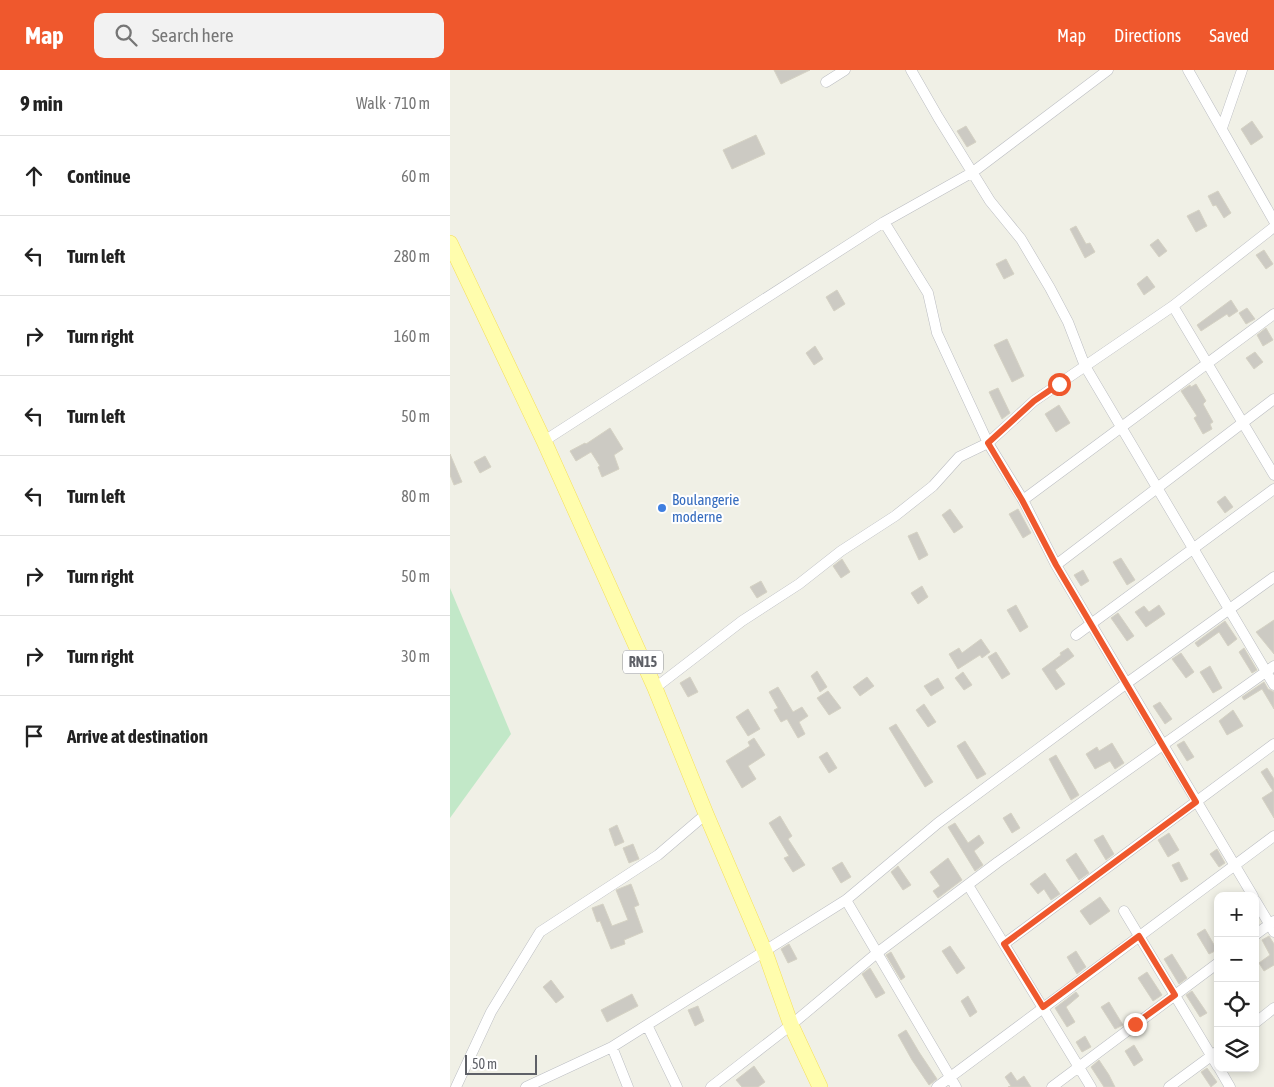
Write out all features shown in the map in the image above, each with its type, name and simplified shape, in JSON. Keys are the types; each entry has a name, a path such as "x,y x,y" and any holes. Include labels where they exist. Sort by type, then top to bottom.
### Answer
{"main road":[{"name":"RN15","path":"450,244 544,442 655,688 764,952 790,1025 820,1087"}],"street":[{"path":"826,82 845,70"},
{"path":"911,70 990,201 1021,239 1050,288 1068,322 1085,366 1229,610 1270,669 1274,685"},
{"path":"544,442 884,222 973,172 1108,70"},
{"path":"1188,70 1274,221"},
{"path":"1222,128 1242,70"},
{"path":"884,222 928,293 937,333 988,443 1022,500 1056,565 1251,892"},
{"path":"655,688 742,621 798,584 841,550 902,510 933,486 959,457 988,443 1034,401 1173,306 1274,226"},
{"path":"1173,306 1274,475"},
{"path":"1022,500 1274,314"},
{"path":"1056,565 1274,398"},
{"path":"1076,635 1274,489"},
{"path":"526,1087 612,1047 846,900 938,824 1127,683 1274,577"},
{"path":"711,1087 877,953 968,885 1270,669"},
{"path":"1004,944 1274,744"},
{"path":"456,1087 491,1012 540,932 658,855 706,814"},
{"path":"937,1087 1274,836"},
{"path":"968,885 1091,1087"},
{"path":"846,900 956,1087"},
{"path":"1259,906 1273,926 1259,933"},
{"path":"1124,911 1175,995 1214,1054 1169,1087"},
{"path":"1052,1087 1214,966"},
{"path":"1259,1020 1274,1008"},
{"path":"647,1025 676,1087"},
{"path":"612,1047 628,1087"},
{"path":"1221,1072 1230,1087"}],"green space":[{"path":"450,588 511,734 450,818"}],"building":[{"path":"774,70 810,70 781,84"},
{"path":"1252,121 1263,137 1251,145 1241,129"},
{"path":"966,126 976,142 967,147 957,131"},
{"path":"756,135 765,154 732,169 723,150"},
{"path":"1218,191 1231,213 1224,218 1216,205 1213,206 1208,196"},
{"path":"1199,210 1207,226 1196,232 1187,216"},
{"path":"1076,226 1086,244 1090,243 1095,252 1085,258 1070,229"},
{"path":"1158,239 1167,251 1159,257 1150,245"},
{"path":"1264,250 1273,264 1266,269 1256,255"},
{"path":"1006,259 1014,274 1004,279 996,264"},
{"path":"1147,276 1155,287 1144,295 1137,284"},
{"path":"837,290 845,304 834,311 826,297"},
{"path":"1231,300 1238,311 1229,317 1227,314 1201,331 1197,325"},
{"path":"1247,308 1255,319 1246,324 1239,313"},
{"path":"1266,328 1273,340 1263,346 1257,335"},
{"path":"1007,339 1024,376 1012,382 994,345"},
{"path":"815,346 823,359 814,365 806,353"},
{"path":"1255,352 1263,362 1254,369 1246,358"},
{"path":"1196,384 1206,401 1203,404 1213,422 1210,424 1212,429 1203,434 1194,418 1197,416 1181,391 1190,385 1191,387"},
{"path":"998,388 1010,413 1002,419 989,392"},
{"path":"1059,405 1070,423 1056,432 1045,414"},
{"path":"610,428 623,449 614,455 619,469 602,477 598,467 600,466 591,452 576,461 570,451 586,444"},
{"path":"450,454 462,482 454,485 450,475"},
{"path":"485,456 491,467 480,473 474,462"},
{"path":"1225,496 1233,507 1225,513 1217,502"},
{"path":"950,509 963,527 954,533 942,515"},
{"path":"1018,509 1031,533 1023,538 1009,514"},
{"path":"917,532 928,555 919,560 908,536"},
{"path":"1121,558 1135,580 1127,585 1113,562"},
{"path":"842,559 850,572 841,578 833,566"},
{"path":"1083,570 1089,581 1081,586 1074,575"},
{"path":"761,581 767,592 757,598 750,587"},
{"path":"922,586 928,597 918,604 911,593"},
{"path":"1016,605 1028,627 1020,632 1007,610"},
{"path":"1159,605 1165,614 1146,627 1135,612 1144,606 1149,612"},
{"path":"1118,613 1134,636 1127,641 1111,618"},
{"path":"1274,620 1274,654 1256,632"},
{"path":"1225,621 1237,639 1228,646 1219,632 1198,647 1195,643"},
{"path":"981,639 990,652 982,658 980,655 958,669 949,654 959,648 962,653"},
{"path":"1068,648 1074,656 1055,670 1065,684 1056,690 1042,669"},
{"path":"1244,648 1257,670 1252,673 1239,652"},
{"path":"996,652 1010,674 1002,679 988,657"},
{"path":"1181,653 1194,672 1186,678 1172,659"},
{"path":"1210,666 1222,688 1213,693 1200,672"},
{"path":"817,671 827,687 820,692 811,676"},
{"path":"963,672 972,685 964,690 955,678"},
{"path":"690,677 698,692 688,697 680,683"},
{"path":"867,677 874,686 860,696 853,687"},
{"path":"938,678 944,688 931,696 924,686"},
{"path":"1264,682 1268,689 1274,692 1274,709 1262,689 1244,700 1242,697"},
{"path":"778,687 793,712 802,707 808,716 799,722 805,734 798,738 787,719 781,722 774,710 778,708 769,692"},
{"path":"828,691 841,708 829,715 817,698"},
{"path":"1160,702 1172,719 1165,724 1153,706"},
{"path":"924,704 936,722 928,727 916,710"},
{"path":"748,709 760,729 748,736 736,717"},
{"path":"1233,710 1243,726 1227,735 1219,721"},
{"path":"896,724 933,782 925,787 889,728"},
{"path":"754,738 765,755 748,766 756,779 742,788 726,761 750,746 748,742"},
{"path":"965,741 986,774 977,779 957,746"},
{"path":"1184,741 1194,757 1187,761 1177,745"},
{"path":"1112,743 1124,763 1115,769 1110,761 1095,769 1086,754 1097,747 1099,751"},
{"path":"827,752 837,768 829,773 819,757"},
{"path":"1056,755 1079,795 1071,800 1049,759"},
{"path":"1267,768 1274,779 1274,818 1262,798 1273,791 1261,772"},
{"path":"1011,813 1020,828 1012,833 1003,818"},
{"path":"780,816 792,836 788,839 805,865 793,872 784,858 789,856 769,823"},
{"path":"955,823 968,843 979,835 984,843 974,851 983,865 975,871 948,827"},
{"path":"617,825 624,842 615,846 609,829"},
{"path":"1169,833 1179,850 1168,857 1158,840"},
{"path":"1103,835 1114,854 1106,860 1094,840"},
{"path":"633,844 639,859 629,863 623,848"},
{"path":"1217,849 1225,863 1219,867 1210,854"},
{"path":"1076,853 1089,873 1079,880 1066,860"},
{"path":"948,858 962,880 938,898 933,891 940,886 930,872"},
{"path":"842,862 851,877 841,883 832,868"},
{"path":"1179,862 1188,879 1181,882 1172,865"},
{"path":"898,866 911,885 903,890 891,872"},
{"path":"1045,873 1060,894 1051,900 1044,889 1038,894 1030,884"},
{"path":"631,884 639,905 634,907 643,932 624,940 625,944 611,949 600,921 597,922 592,908 603,904 612,926 628,920 616,890"},
{"path":"1100,897 1110,911 1090,925 1080,911"},
{"path":"1205,929 1214,945 1214,952 1209,954 1197,934"},
{"path":"1269,936 1274,944 1274,965 1264,971 1259,963 1270,955 1262,940"},
{"path":"789,944 797,959 788,963 781,949"},
{"path":"950,946 965,968 957,974 942,951"},
{"path":"1076,951 1086,967 1077,974 1067,957"},
{"path":"891,952 905,977 901,980 886,955"},
{"path":"1172,954 1187,978 1179,984 1164,959"},
{"path":"870,968 885,993 876,998 862,974"},
{"path":"1147,972 1162,995 1153,1001 1138,978"},
{"path":"551,980 564,997 556,1003 543,987"},
{"path":"1192,991 1207,1013 1200,1017 1186,995"},
{"path":"1076,992 1079,996 1066,1007 1075,1022 1067,1027 1055,1008"},
{"path":"632,994 638,1006 607,1022 601,1010"},
{"path":"968,996 977,1012 970,1017 961,1001"},
{"path":"1109,1002 1123,1025 1115,1029 1101,1007"},
{"path":"698,1006 704,1021 695,1026 688,1010"},
{"path":"906,1030 937,1079 929,1085 898,1035"},
{"path":"1085,1036 1091,1047 1082,1052 1076,1042"},
{"path":"1134,1045 1143,1060 1134,1066 1125,1051"},
{"path":"1099,1060 1115,1087 1104,1087 1091,1067"},
{"path":"754,1066 765,1082 758,1087 742,1087 736,1080"},
{"path":"1207,1068 1217,1082 1211,1087 1201,1072"},
{"path":"1011,1072 1017,1081 1024,1076 1031,1087 1008,1087 1011,1086 1005,1077"}],"place":[{"name":"Boulangerie moderne","path":"662,508"}],"route":[{"path":"1059,384 1034,401 988,443 1022,500 1056,565 1196,802 1004,944 1043,1007 1139,936 1175,995 1135,1024"}]}
